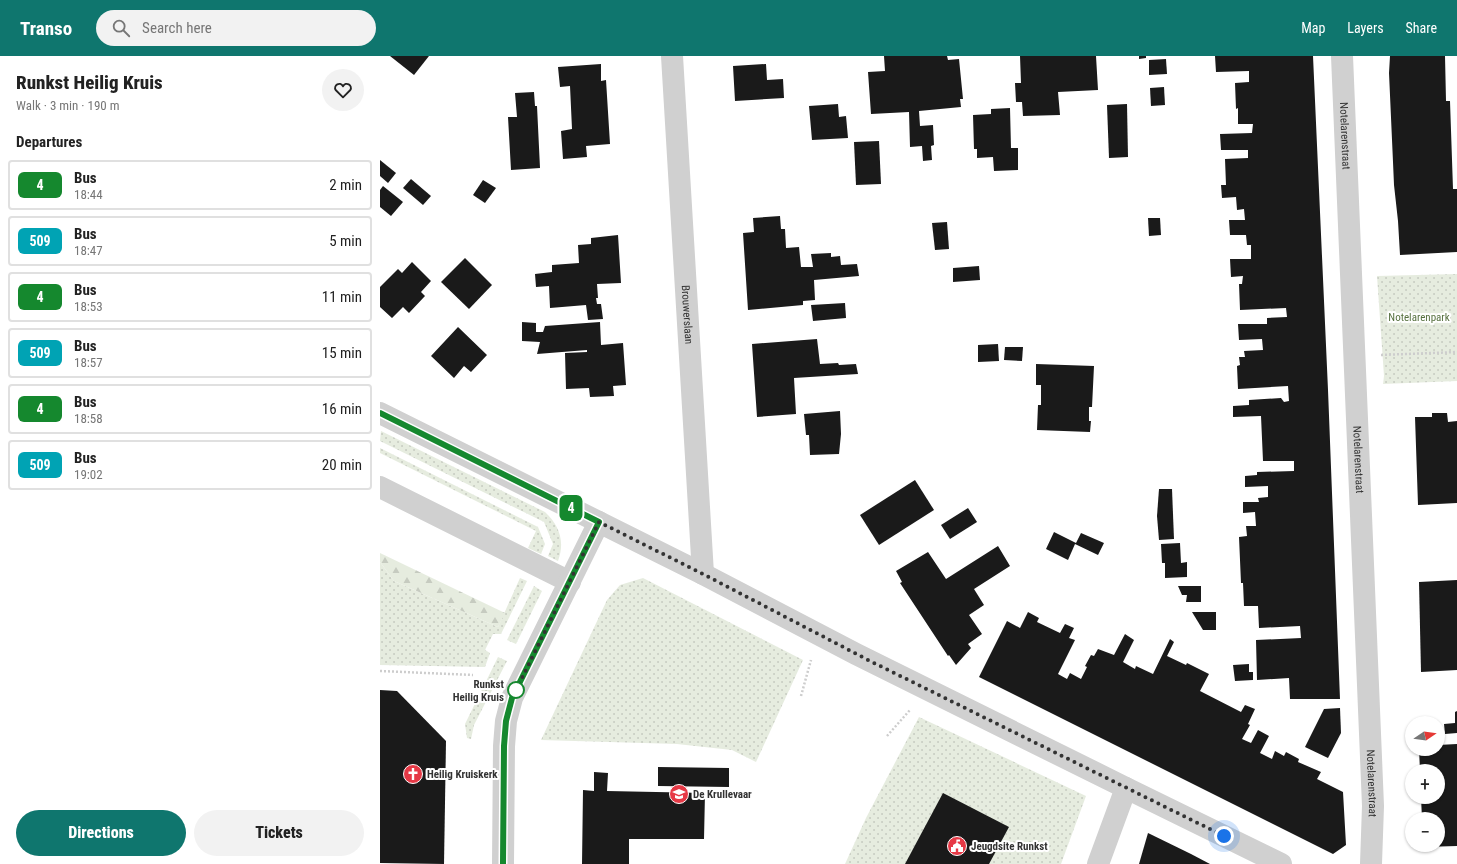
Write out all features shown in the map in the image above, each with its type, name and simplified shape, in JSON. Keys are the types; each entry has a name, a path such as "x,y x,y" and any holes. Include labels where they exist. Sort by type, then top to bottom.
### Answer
{"street":[{"name":"Brouwerslaan","path":"672,56 703,574"},
{"name":"Notelarenstraat","path":"1342,56 1373,806 1371,864"},
{"path":"380,413 703,574 856,654 1281,864"},
{"path":"380,487 570,582"},
{"path":"503,864 504,746 506,721 512,698 599,522"},
{"path":"1098,864 1126,788"}],"path":[{"path":"1355,356 1457,352"},
{"path":"800,696 811,660"},
{"path":"380,671 473,675"},
{"path":"887,736 912,708"}],"green space":[{"name":"Notelarenpark","path":"1457,274 1457,381 1383,384 1384,376 1377,276"},
{"path":"381,431 545,512 558,529 560,535 561,547 558,561 548,556 553,544 544,522 380,441"},
{"path":"380,448 538,527 545,544 541,554 528,548 536,531 380,453"},
{"path":"380,553 505,613 498,627 394,581 380,562"},
{"path":"380,562 394,581 498,627 520,578 527,581 501,634 493,634 485,650 490,653 485,667 380,665"},
{"path":"643,578 803,660 756,762 732,750 677,744 541,740 607,600 620,585"},
{"path":"534,586 542,591 516,644 507,640"},
{"path":"498,657 507,661 474,725 471,739 467,738 465,724"},
{"path":"919,717 1086,796 1061,864 845,864 866,818"}],"building":[{"path":"390,56 429,56 414,75"},
{"path":"884,56 947,56 948,60 959,59 963,99 960,99 961,107 919,111 920,126 933,125 934,145 931,146 932,160 923,161 922,146 910,147 909,112 871,114 868,72 885,71"},
{"path":"1020,56 1096,56 1098,90 1058,92 1060,115 1023,116 1022,102 1016,102 1015,83 1021,83"},
{"path":"1139,56 1146,56 1146,58 1139,59"},
{"path":"1215,56 1313,56 1340,699 1290,699 1289,678 1257,680 1256,640 1301,638 1300,626 1259,628 1258,606 1244,606 1243,583 1241,583 1239,537 1247,536 1246,526 1256,526 1255,512 1243,513 1243,502 1259,502 1258,498 1268,497 1268,486 1245,487 1245,476 1257,475 1257,472 1294,471 1294,461 1263,461 1261,416 1233,417 1233,406 1249,405 1249,400 1281,398 1284,402 1289,401 1288,386 1238,389 1237,366 1240,365 1239,357 1245,357 1244,351 1263,350 1262,339 1239,340 1238,324 1267,324 1267,318 1287,317 1286,308 1240,310 1239,284 1242,284 1243,276 1231,277 1230,259 1251,259 1251,245 1247,245 1246,235 1230,235 1229,220 1245,220 1244,209 1237,210 1236,197 1222,198 1221,185 1226,185 1225,159 1248,158 1248,150 1221,150 1220,134 1252,133 1253,124 1238,124 1238,108 1236,109 1235,83 1249,82 1249,71 1216,72"},
{"path":"1390,56 1445,56 1446,101 1450,101 1453,189 1457,189 1457,252 1400,255 1394,185 1389,73"},
{"path":"1166,59 1167,74 1149,75 1149,60"},
{"path":"601,64 601,81 606,80 610,144 586,146 587,157 563,159 561,131 572,129 570,86 560,87 558,67"},
{"path":"766,64 767,80 783,79 784,98 735,101 733,66"},
{"path":"1164,87 1165,105 1151,106 1150,88"},
{"path":"534,92 535,106 537,106 540,168 511,170 508,117 517,117 515,93"},
{"path":"838,104 839,117 846,116 848,138 812,140 809,106"},
{"path":"1127,104 1128,157 1109,158 1107,105"},
{"path":"1010,108 1011,148 1018,148 1018,170 994,171 993,157 977,158 977,149 974,149 973,115 991,114 991,109"},
{"path":"879,141 881,184 856,185 854,142"},
{"path":"380,160 396,173 388,183 380,176"},
{"path":"411,179 431,196 423,205 403,188"},
{"path":"483,180 496,188 485,203 473,195"},
{"path":"383,186 403,202 391,216 380,207 380,190"},
{"path":"780,216 781,229 785,229 786,248 799,247 801,267 813,267 811,254 831,253 831,257 840,256 841,265 857,264 859,276 814,280 815,300 803,301 803,305 748,310 743,233 754,232 753,218"},
{"path":"1148,218 1160,218 1161,235 1149,236"},
{"path":"947,222 949,249 935,250 932,223"},
{"path":"618,235 621,283 597,284 597,304 601,304 603,319 588,320 586,305 550,308 549,286 536,287 535,274 552,272 552,265 579,263 578,245 591,244 591,238"},
{"path":"465,258 492,285 469,309 441,282"},
{"path":"412,262 431,281 421,292 425,296 409,313 403,307 392,318 380,307 380,287 398,269 402,273"},
{"path":"979,266 980,280 953,282 953,268"},
{"path":"845,303 846,318 813,321 811,305"},
{"path":"522,322 536,323 536,332 543,332 545,326 600,322 601,345 623,343 626,385 613,386 614,396 590,397 589,388 566,389 565,353 587,352 587,350 537,354 540,342 522,341"},
{"path":"458,327 487,355 471,372 464,366 454,378 431,356"},
{"path":"817,339 820,364 856,364 858,374 794,378 796,414 757,417 752,344"},
{"path":"998,344 999,361 978,362 978,345"},
{"path":"1005,347 1023,347 1022,361 1004,360"},
{"path":"1036,364 1094,366 1092,407 1089,407 1089,421 1091,421 1090,432 1037,430 1038,405 1041,405 1041,385 1036,385"},
{"path":"840,411 841,434 839,454 810,455 809,435 806,435 804,414"},
{"path":"1432,413 1447,413 1448,422 1457,421 1457,503 1418,505 1415,417 1432,417"},
{"path":"915,480 934,510 879,545 860,515"},
{"path":"1159,489 1172,489 1174,539 1159,540 1157,516"},
{"path":"968,508 977,522 950,539 941,525"},
{"path":"1054,532 1076,543 1081,533 1104,543 1098,555 1075,544 1068,560 1046,549"},
{"path":"1180,543 1181,563 1187,562 1187,577 1165,578 1165,563 1162,563 1161,544"},
{"path":"998,546 1010,566 974,589 984,605 969,615 982,634 968,644 971,648 956,665 949,655 948,656 900,583 902,582 896,571 928,552 946,579"},
{"path":"1457,580 1457,670 1421,672 1419,582"},
{"path":"1178,586 1201,586 1201,602 1186,602 1187,595 1182,595"},
{"path":"1028,612 1039,618 1037,622 1060,633 1065,624 1074,628 1069,638 1075,640 1058,674 1067,679 1070,673 1081,679 1087,667 1085,666 1091,655 1094,656 1098,649 1114,655 1125,634 1134,640 1123,662 1135,669 1136,666 1153,674 1170,639 1174,642 1167,656 1186,665 1187,663 1209,674 1200,691 1241,712 1245,705 1255,709 1248,724 1250,725 1242,739 1251,743 1258,730 1269,736 1260,753 1272,759 1275,751 1284,756 1286,752 1299,759 1298,762 1321,772 1317,779 1343,792 1346,845 1333,854 979,677 1007,621 1020,628"},
{"path":"1192,612 1216,612 1216,630 1203,630"},
{"path":"1249,664 1249,672 1253,672 1253,680 1235,681 1233,665"},
{"name":"Heilig Kruiskerk","path":"380,690 397,691 446,741 444,864 380,863"},
{"path":"1340,708 1341,733 1328,758 1305,747 1324,709"},
{"path":"1457,711 1457,733 1445,734 1445,724 1455,723 1455,712"},
{"path":"1457,744 1457,846 1445,846 1445,812 1422,812 1421,804 1445,804 1445,764 1420,764 1419,756 1445,756 1445,745"},
{"path":"658,767 729,768 729,787 658,786"},
{"path":"594,772 608,773 607,791 705,793 704,839 629,839 629,864 582,864 583,790 594,791"},
{"name":"Jeugdsite Runkst","path":"943,793 1009,827 989,864 905,864"},
{"path":"1148,833 1191,854 1210,864 1139,864"}],"bus line":[{"name":"4","path":"380,413 599,522 512,698 506,721 504,746 503,864"}],"place":[{"name":"Runkst Heilig Kruis","path":"516,690"},
{"name":"Heilig Kruiskerk","path":"413,774"},
{"name":"De Krullevaar","path":"679,794"},
{"name":"Jeugdsite Runkst","path":"957,846"}],"route":[{"path":"516,690 599,522 870,661 1224,836"}]}
